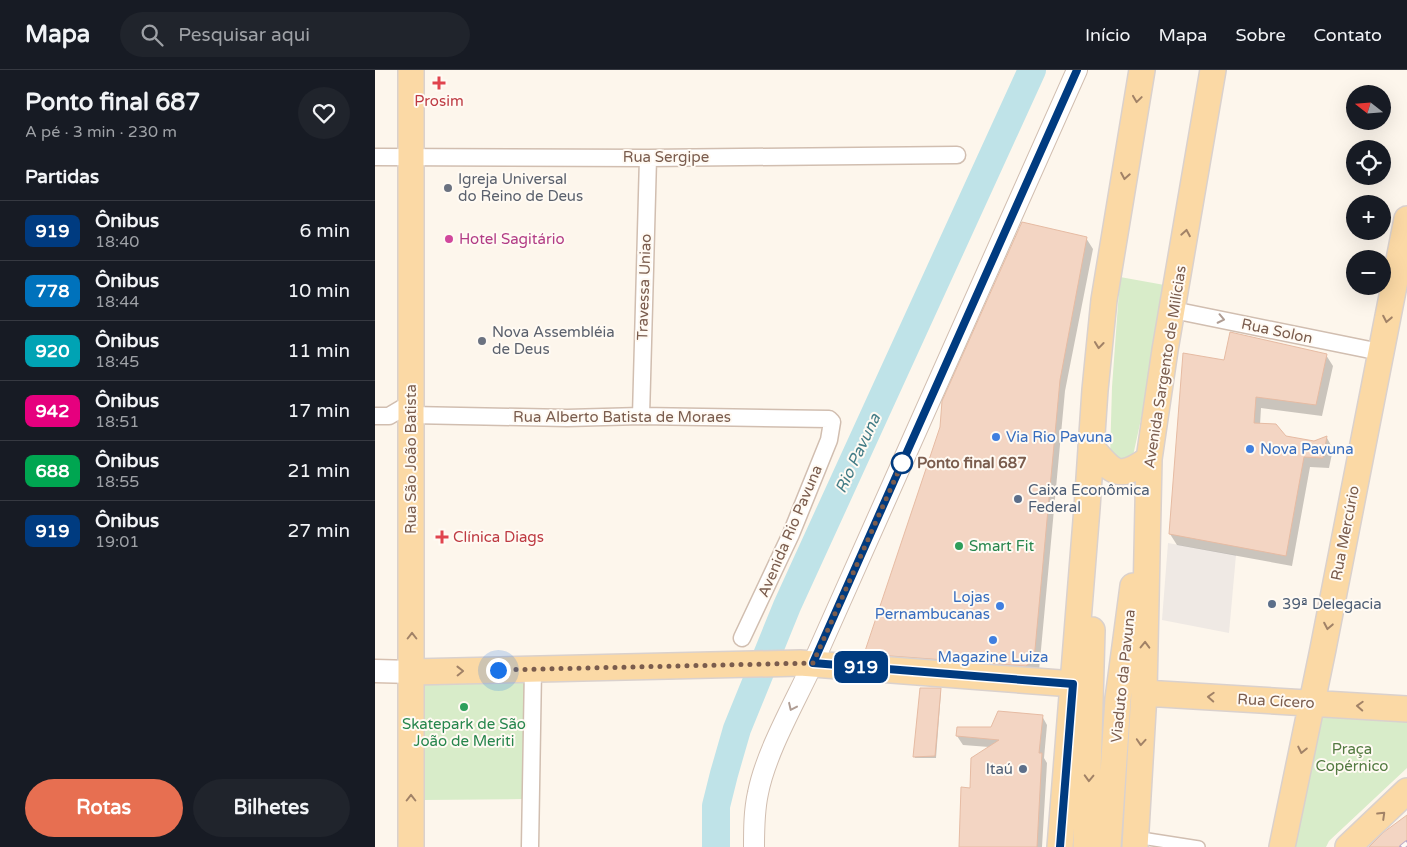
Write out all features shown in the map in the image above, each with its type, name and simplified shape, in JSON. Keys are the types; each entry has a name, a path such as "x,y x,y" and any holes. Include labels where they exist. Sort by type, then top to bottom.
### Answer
{"main road":[{"name":"Rua São João Batista","path":"411,70 411,157 400,417 411,672 411,847"},
{"path":"1142,70 1104,300 1093,404 1091,447 1107,467 1118,472 1134,469 1149,459"},
{"name":"Avenida Sargento de Milícias","path":"1135,842 1145,693 1149,459 1213,70"},
{"name":"Rua Mercúrio","path":"1282,847 1407,219"},
{"name":"Viaduto da Pavuna","path":"1086,847 1082,689 1091,582 1087,508 1091,447"},
{"name":"Viaduto da Pavuna","path":"1107,847 1118,698 1134,580 1148,506"},
{"path":"375,670 411,672 804,663 1082,689 1060,847"},
{"name":"Rua Cícero","path":"1145,693 1407,709"},
{"path":"1347,847 1407,791"}],"street":[{"path":"754,847 757,802 763,772 804,663 1077,70"},
{"name":"Rua Sergipe","path":"375,157 648,158 957,155"},
{"name":"Travessa Uniao","path":"641,416 648,158"},
{"name":"Rua Solon","path":"1173,310 1380,352"},
{"name":"Rua Alberto Batista de Moraes","path":"400,417 567,418 641,416 825,418 832,422"},
{"name":"Avenida Rio Pavuna","path":"742,638 791,534 829,440 832,422"},
{"path":"530,847 533,669"},
{"path":"1135,842 1199,847"}],"shaded area":[{"path":"1168,543 1236,555 1229,633 1162,620"}],"green space":[{"path":"1120,277 1170,286 1131,465 1110,458 1112,387"},
{"path":"524,681 524,799 422,800 421,682"},
{"name":"Praça Copérnico","path":"1314,709 1407,720 1407,768 1329,841 1326,847 1290,847"}],"building":[{"name":"Via Rio Pavuna","path":"1022,222 1087,237 1060,380 1034,660 1026,666 864,654 940,427 942,401"},
{"name":"Nova Pavuna","path":"1230,332 1327,354 1316,405 1256,397 1254,423 1276,424 1286,436 1314,441 1327,436 1323,458 1304,457 1286,556 1169,534 1183,353 1224,360"},
{"path":"920,688 941,688 935,756 913,757"},
{"path":"998,711 1043,715 1039,753 1042,753 1037,847 959,847 961,787 970,788 971,758 999,740 956,736 957,727 991,727"},
{"path":"1407,815 1407,847 1369,847 1384,832"}],"waterway":[{"name":"Rio Pavuna","path":"716,847 716,806 737,729 787,606 1032,70"}],"railway":[{"path":"1402,847 1407,843"}],"bus line":[{"name":"919","path":"1060,847 1065,765 1073,684 813,663 1077,70"}],"place":[{"name":"Prosim","path":"439,83"},
{"name":"Igreja Universal do Reino de Deus","path":"448,188"},
{"name":"Hotel Sagitário","path":"449,239"},
{"name":"Nova Assembléia de Deus","path":"482,341"},
{"name":"Via Rio Pavuna","path":"996,437"},
{"name":"Nova Pavuna","path":"1250,449"},
{"name":"Ponto final 687","path":"902,463"},
{"name":"Caixa Econômica Federal","path":"1018,499"},
{"name":"Clínica Diags","path":"442,537"},
{"name":"Smart Fit","path":"959,546"},
{"name":"39ª Delegacia","path":"1272,604"},
{"name":"Lojas Pernambucanas","path":"1000,606"},
{"name":"Magazine Luiza","path":"993,640"},
{"name":"Skatepark de São João de Meriti","path":"464,707"},
{"name":"Itaú","path":"1023,769"}],"route":[{"path":"498,670 813,663 903,461 902,463"}]}
